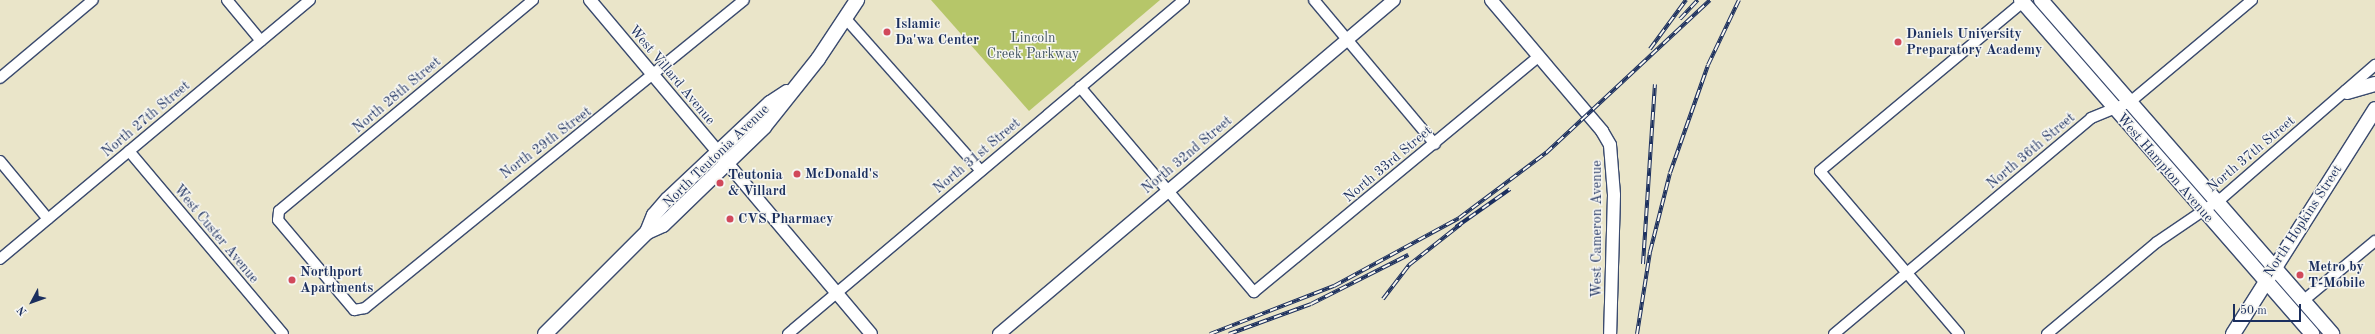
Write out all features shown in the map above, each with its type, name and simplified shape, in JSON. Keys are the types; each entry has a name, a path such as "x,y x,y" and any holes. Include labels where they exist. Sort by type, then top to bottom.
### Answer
{"main road":[{"name":"North Teutonia Avenue","path":"545,334 647,232 664,225 774,116 846,19 857,0"},
{"name":"West Hampton Avenue","path":"2021,0 2263,282 2312,334"},
{"name":"West Hampton Avenue","path":"2041,0 2332,334"},
{"path":"2347,92 2375,84"},
{"name":"North Teutonia Avenue","path":"647,232 654,215 717,151 770,104 794,88"},
{"name":"North Hopkins Street","path":"2233,334 2263,282 2375,109"}],"street":[{"path":"0,78 93,0"},
{"path":"228,0 262,41"},
{"name":"North 27th Street","path":"0,258 310,0"},
{"name":"North 28th Street","path":"365,308 354,310 278,220 279,211 533,0"},
{"name":"West Villard Avenue","path":"590,0 871,334"},
{"name":"North 29th Street","path":"365,308 497,197 574,141 744,0"},
{"name":"North 31st Street","path":"788,334 1184,0"},
{"path":"1314,0 1435,144"},
{"name":"North 32nd Street","path":"998,334 1394,0"},
{"name":"West Cameron Avenue","path":"1491,0 1602,131 1612,153 1610,334"},
{"path":"1959,334 1820,171 2021,0 2025,0"},
{"name":"North 36th Street","path":"1834,334 2092,118 2114,107 2130,102 2252,0"},
{"path":"846,19 981,171"},
{"name":"North 33rd Street","path":"1167,191 1254,292 1435,144 1539,56"},
{"name":"North 37th Street","path":"2047,334 2157,242 2216,202 2347,92 2375,65"},
{"path":"1080,87 1167,191"},
{"name":"West Custer Avenue","path":"129,151 282,334"},
{"path":"0,161 48,219"},
{"path":"2303,300 2375,241"}],"green space":[{"name":"Lincoln Creek Parkway","path":"931,0 1160,0 1029,111"}],"railway":[{"path":"1650,49 1686,0"},
{"path":"1680,19 1698,0"},
{"path":"1210,334 1334,286 1459,218 1546,153 1710,0"},
{"path":"1637,334 1650,252 1670,173 1708,65 1739,0"},
{"path":"1643,264 1655,84"},
{"path":"1456,227 1510,189"},
{"path":"1383,299 1409,265 1461,224"},
{"path":"1229,334 1311,304 1408,255"}],"place":[{"name":"Islamic Da'wa Center","path":"887,32"},
{"name":"Daniels University Preparatory Academy","path":"1898,42"},
{"name":"McDonald's","path":"797,174"},
{"name":"Teutonia & Villard","path":"720,183"},
{"name":"CVS Pharmacy","path":"730,219"},
{"name":"Metro by T-Mobile","path":"2300,275"},
{"name":"Northport Apartments","path":"292,280"}]}
